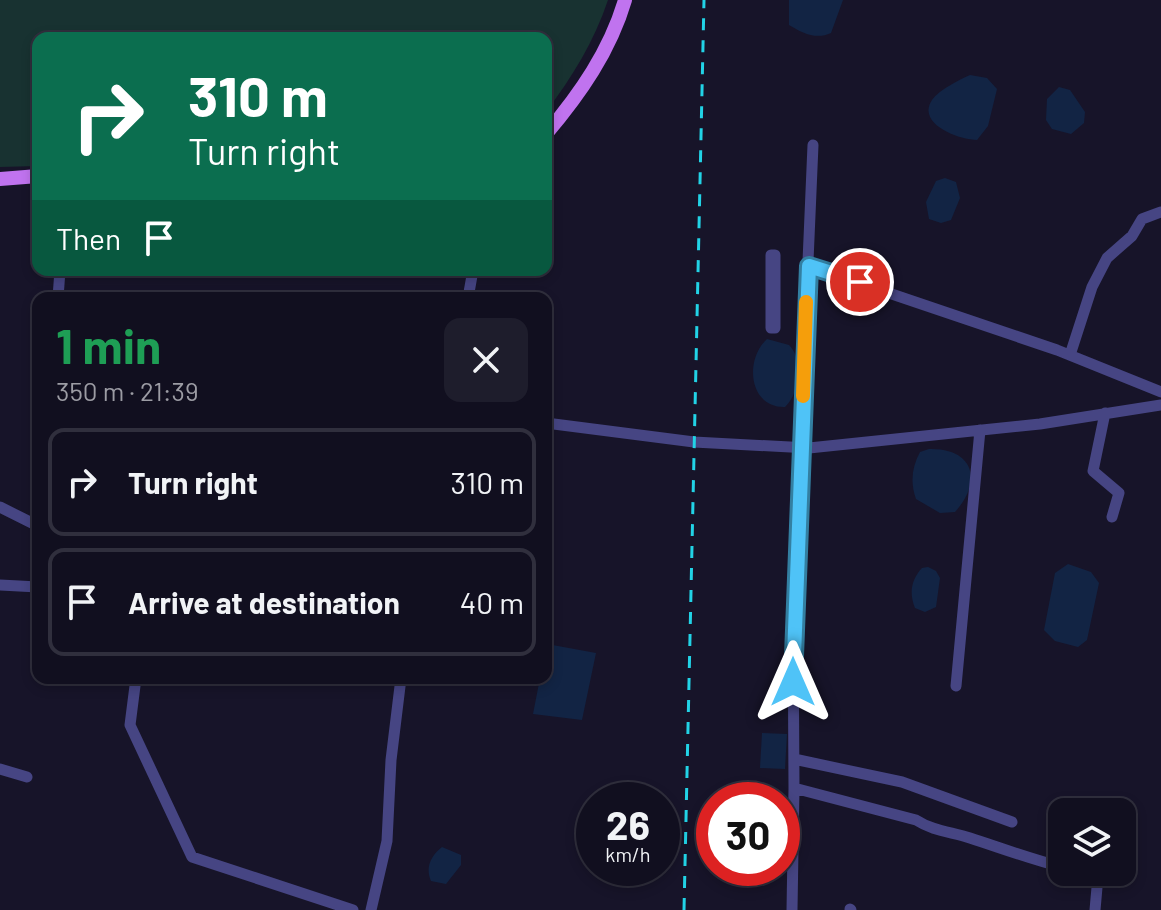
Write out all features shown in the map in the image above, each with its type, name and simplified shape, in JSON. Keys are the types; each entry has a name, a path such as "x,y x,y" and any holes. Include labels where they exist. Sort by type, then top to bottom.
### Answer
{"main road":[{"path":"552,126 594,70 612,37 625,0"},
{"path":"0,179 32,176"}],"street":[{"path":"794,782 793,611 813,145"},
{"path":"1070,355 1092,287 1107,258 1132,236 1142,219 1161,212"},
{"path":"771,255 775,255 775,328 771,328 771,255"},
{"path":"809,266 1070,355 1161,392"},
{"path":"552,424 702,443 801,449 980,430 1161,405"},
{"path":"1105,413 1093,471 1119,493 1112,517"},
{"path":"956,686 980,430"},
{"path":"0,507 32,523"},
{"path":"0,585 32,587"},
{"path":"135,684 130,725 192,857 353,910"},
{"path":"371,910 387,841 392,746 400,684"},
{"path":"794,759 902,782 1012,822"},
{"path":"0,769 27,777"},
{"path":"800,790 916,820 927,827 1048,863"},
{"path":"792,886 792,910"},
{"path":"1095,910 1097,886"}],"green space":[{"path":"0,0 608,0 582,59 552,104 552,32 32,32 32,166 0,167"}],"water":[{"path":"789,0 843,0 831,33 815,36 789,25"},
{"path":"970,75 987,78 997,89 988,126 977,140 942,129 934,123 929,109 939,93"},
{"path":"1059,87 1070,90 1085,112 1084,123 1071,134 1052,129 1046,120 1047,99"},
{"path":"945,178 956,182 960,198 951,220 941,223 929,219 926,202 936,181"},
{"path":"767,339 789,345 797,359 797,385 785,407 764,400 754,381 755,359"},
{"path":"929,449 956,454 969,468 969,489 955,512 940,513 916,499 914,469 920,452"},
{"path":"1068,564 1091,572 1099,583 1087,640 1078,647 1055,641 1044,630 1055,573"},
{"path":"928,567 936,571 940,578 936,607 925,612 915,608 912,592 918,573"},
{"path":"552,645 596,653 582,720 533,714 539,684 552,684"},
{"path":"762,733 787,734 785,769 760,768"},
{"path":"442,847 461,855 461,865 446,884 431,881 429,871 432,858"}],"railway":[{"path":"684,910 704,0"}],"slow traffic":[{"path":"803,396 806,302"}],"route":[{"path":"793,682 793,611 809,266 860,282"}]}
